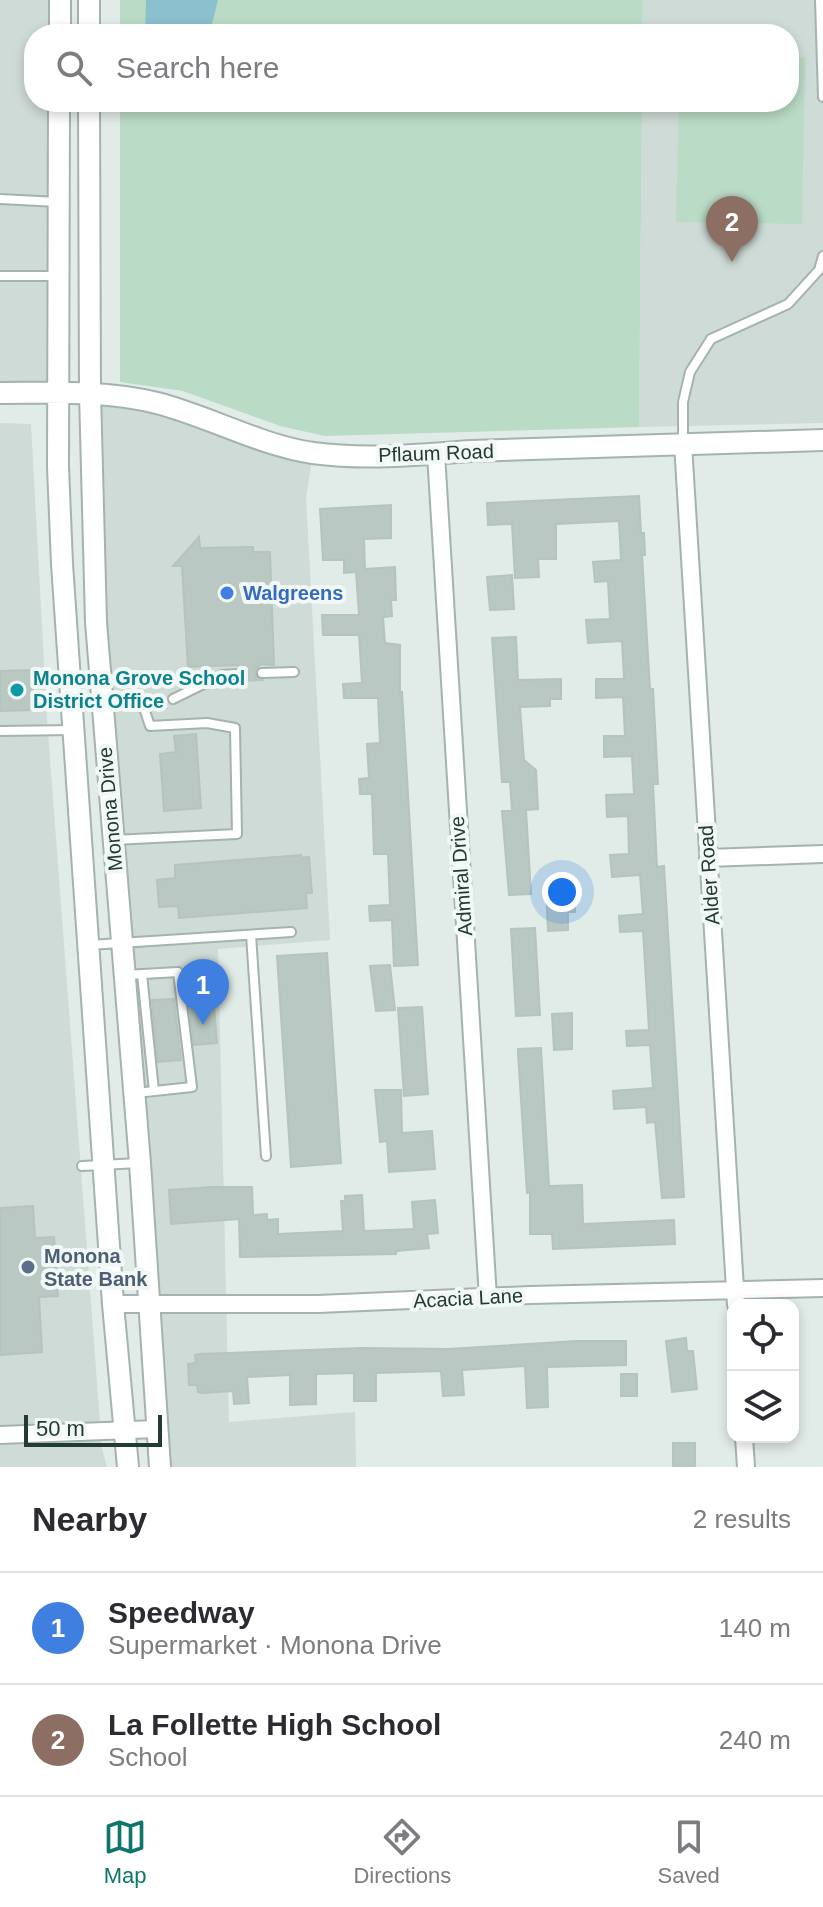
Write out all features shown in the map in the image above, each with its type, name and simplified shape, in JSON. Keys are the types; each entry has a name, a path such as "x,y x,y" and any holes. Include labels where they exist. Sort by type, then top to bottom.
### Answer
{"street":[{"path":"60,0 60,24"},
{"path":"89,0 89,24"},
{"name":"Monona Drive","path":"59,112 58,394 62,564 113,1304 128,1467"},
{"name":"Monona Drive","path":"89,112 90,393 97,647 121,944 133,975 144,1092 140,1163 160,1467"},
{"name":"Pflaum Road","path":"0,393 90,393 157,403 277,444 313,453 436,454 823,440"},
{"name":"Alder Road","path":"683,444 736,1297"},
{"name":"Admiral Drive","path":"436,454 488,1298"},
{"path":"708,858 823,854"},
{"name":"Acacia Lane","path":"113,1304 736,1297 823,1288"},
{"path":"0,1435 157,1429"},
{"path":"744,1443 746,1467"}],"lane":[{"path":"820,0 823,97"},
{"path":"0,199 59,202"},
{"path":"683,444 683,402 690,372 711,339 788,304 819,270 823,256"},
{"path":"0,276 58,276"},
{"path":"262,673 294,672"},
{"path":"173,699 222,675 239,674"},
{"path":"112,840 237,834 235,728 207,723 150,726 141,699"},
{"path":"0,731 74,730"},
{"path":"89,945 291,932"},
{"path":"251,935 266,1156"},
{"path":"133,975 178,972 192,1087 144,1092"},
{"path":"82,1166 140,1163"}],"shaded area":[{"path":"0,0 60,0 60,24 24,24 24,112 59,112 58,394 0,393"},
{"path":"643,0 823,0 823,423 639,427 642,112 799,112 799,24 642,24"},
{"path":"90,393 313,453 306,498 330,940 218,949 229,1422 355,1412 356,1467 160,1467"},
{"path":"0,423 31,424 47,719 102,1449 107,1467 0,1467"}],"green space":[{"path":"120,0 643,0 642,24 120,24"},
{"path":"799,58 805,58 802,224 676,222 679,112 799,112"},
{"path":"120,112 642,112 639,427 325,436 280,426 183,391 120,382"}],"water":[{"path":"146,0 218,0 212,24 145,24"}],"building":[{"path":"639,496 641,533 644,533 645,555 642,555 658,784 653,784 657,867 664,866 684,1197 662,1198 655,1122 647,1123 646,1107 614,1109 613,1091 653,1088 650,1045 627,1046 626,1031 649,1030 643,931 620,932 619,916 643,914 640,875 612,877 610,855 629,854 628,816 607,817 606,795 634,794 632,756 604,757 604,736 625,736 623,697 596,698 596,679 624,679 622,641 588,643 586,620 610,619 608,581 595,582 593,562 621,560 619,521 556,524 556,559 538,559 539,577 515,578 512,524 488,525 487,503"},
{"path":"391,505 391,538 364,539 365,569 395,567 396,600 391,600 392,616 383,617 385,643 400,645 400,692 418,965 394,966 392,920 370,921 369,906 390,905 388,854 374,854 372,794 360,794 359,779 369,778 367,744 380,743 378,698 344,698 343,684 362,683 359,635 323,635 322,615 359,615 356,572 344,573 344,560 323,560 320,509"},
{"name":"Walgreens","path":"199,537 200,548 253,547 253,552 270,552 274,665 261,664 256,669 256,676 262,680 239,681 246,674 238,665 188,667 182,566 173,566"},
{"path":"512,575 514,609 490,610 487,577"},
{"path":"516,637 518,680 561,679 561,699 550,699 550,706 520,707 524,760 536,770 538,809 526,810 531,894 509,895 502,811 512,811 510,782 502,782 492,638"},
{"name":"Monona Grove School District Office","path":"33,670 33,710 0,711 0,671"},
{"path":"196,734 201,808 164,811 160,754 176,752 174,736"},
{"path":"301,855 302,858 309,857 312,893 306,893 307,908 179,918 178,906 159,907 157,880 175,878 175,865"},
{"path":"574,889 575,912 568,912 568,930 548,931 546,890"},
{"path":"535,928 540,1015 516,1016 511,929"},
{"path":"327,953 341,1163 291,1167 277,956"},
{"path":"390,965 395,1010 376,1011 370,966"},
{"path":"213,994 217,1043 194,1045 188,996"},
{"path":"174,999 181,1060 158,1062 152,1000"},
{"path":"422,1007 428,1094 404,1096 398,1008"},
{"path":"572,1013 572,1049 554,1050 552,1014"},
{"path":"541,1048 549,1186 582,1185 583,1224 674,1220 675,1244 553,1249 552,1234 530,1234 530,1192 527,1193 518,1049"},
{"path":"375,1090 401,1090 402,1133 432,1131 435,1169 389,1172 387,1141 380,1142"},
{"path":"252,1187 253,1215 267,1214 267,1220 278,1219 278,1234 343,1231 341,1201 345,1201 345,1196 362,1195 364,1231 414,1229 412,1202 435,1200 438,1233 427,1234 429,1248 396,1251 396,1254 240,1257 239,1219 171,1224 169,1190"},
{"name":"Monona State Bank","path":"33,1206 35,1238 54,1237 58,1296 39,1297 42,1352 0,1355 0,1208"},
{"path":"686,1338 687,1351 693,1351 697,1389 672,1392 666,1341"},
{"path":"626,1341 626,1365 547,1367 548,1407 527,1408 525,1366 462,1370 464,1395 443,1396 441,1371 376,1373 376,1401 354,1401 354,1373 316,1374 316,1404 290,1405 290,1375 247,1377 249,1403 234,1404 233,1391 202,1393 198,1392 197,1385 189,1385 188,1364 196,1363 195,1355 199,1354 361,1348 448,1349"},
{"path":"621,1374 637,1374 637,1396 621,1396"},
{"path":"673,1443 695,1443 695,1467 673,1467"}],"place":[{"name":"La Follette High School","path":"732,262"},
{"name":"Walgreens","path":"227,593"},
{"name":"Monona Grove School District Office","path":"17,690"},
{"name":"Speedway","path":"203,1025"},
{"name":"Monona State Bank","path":"28,1267"}]}
